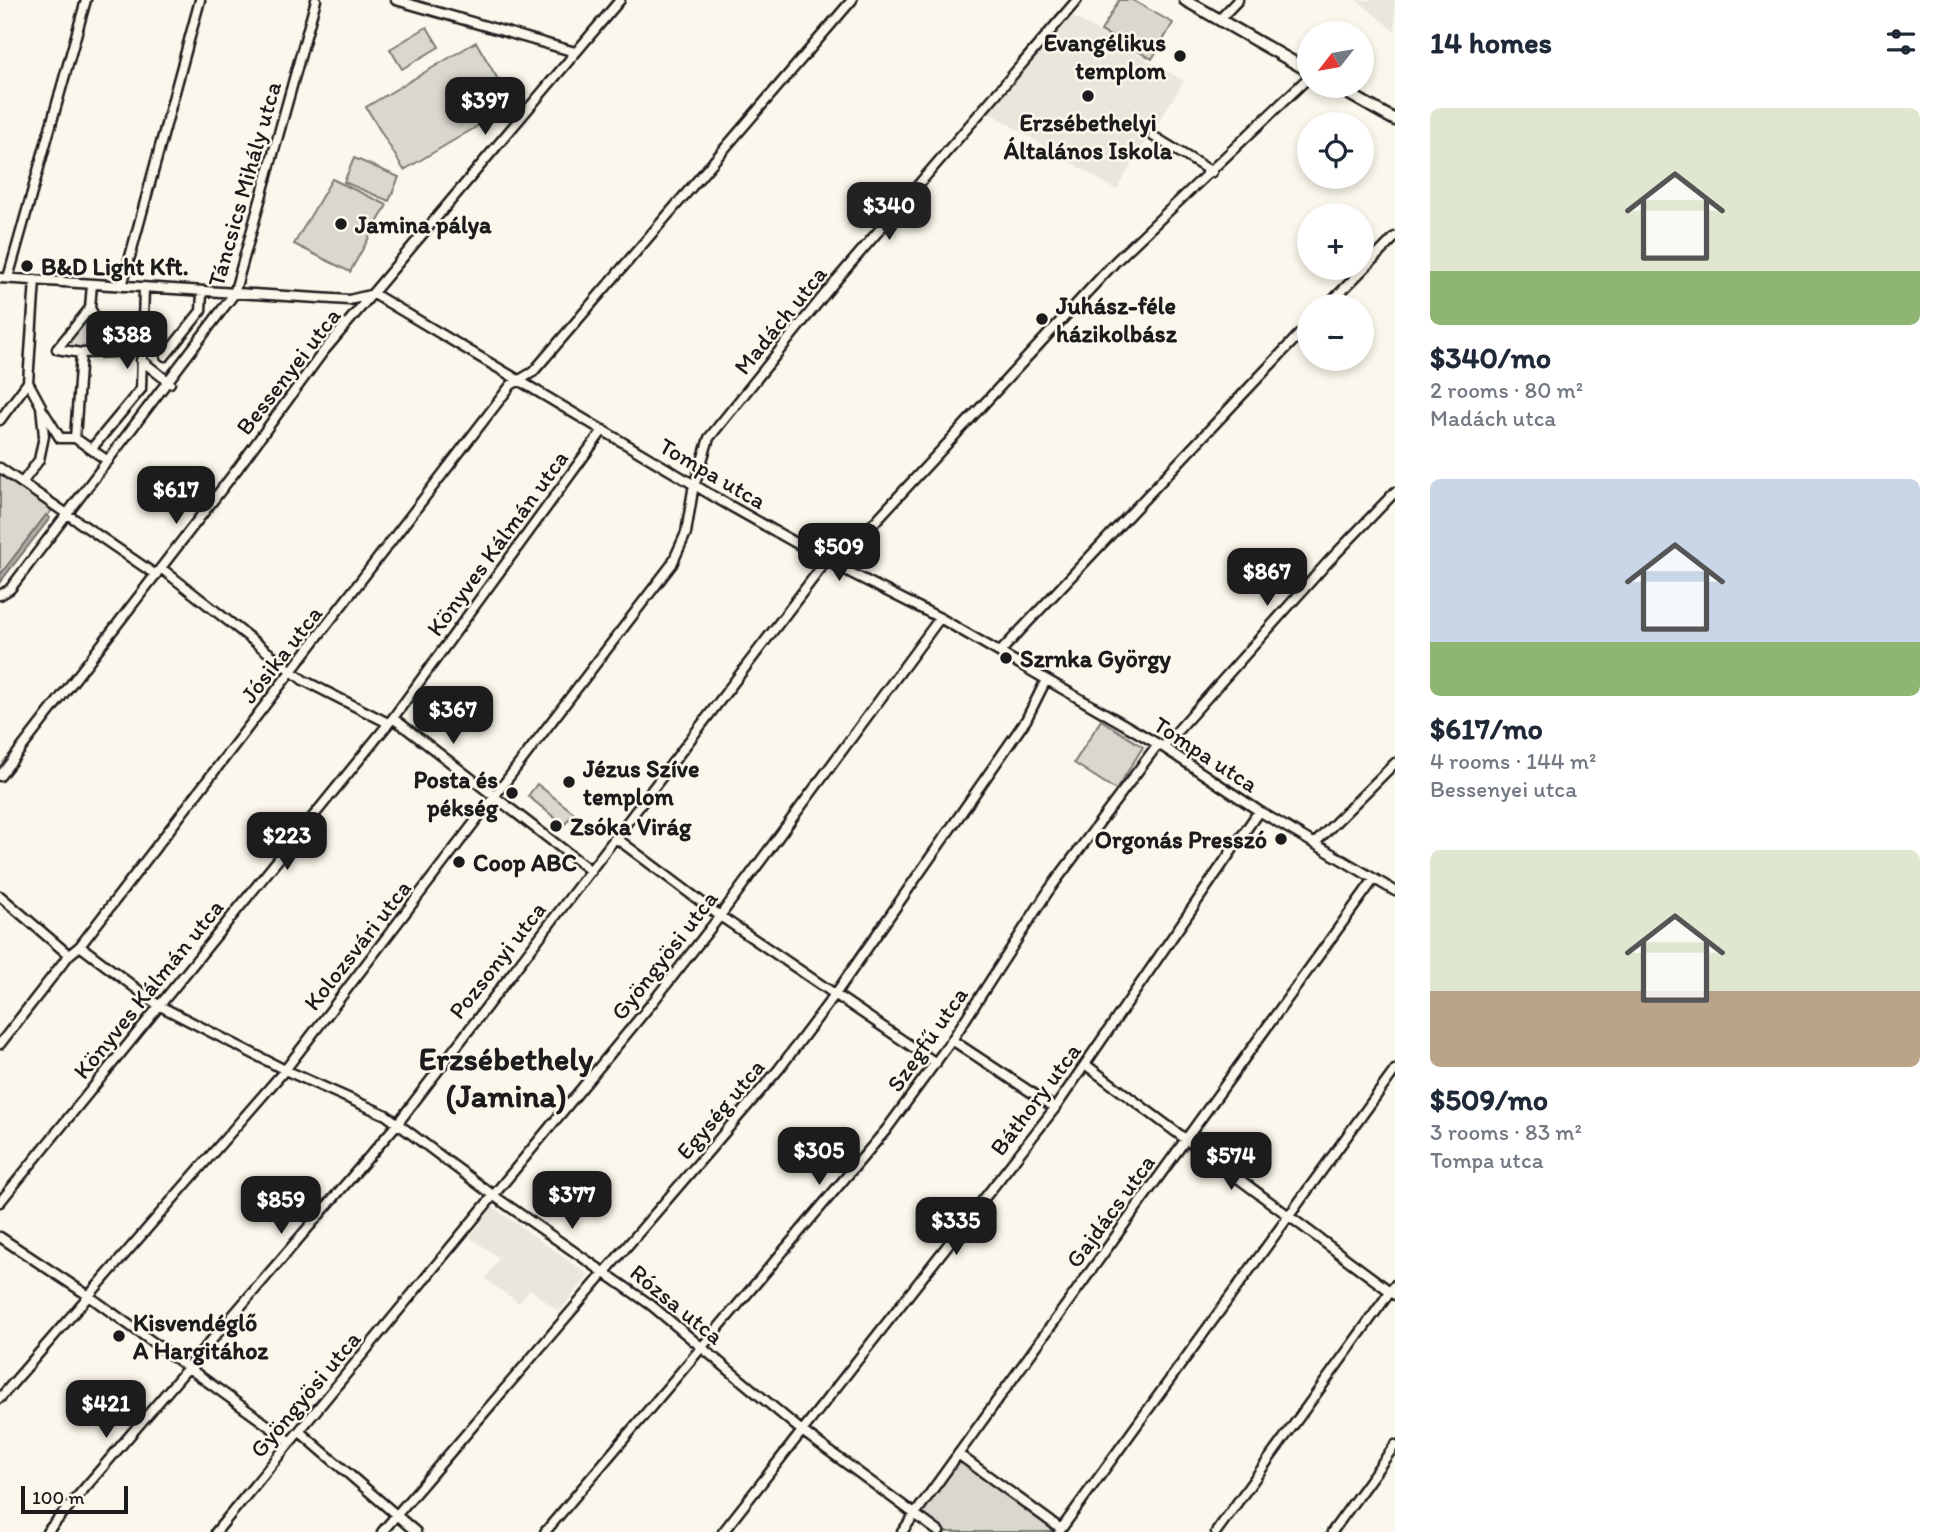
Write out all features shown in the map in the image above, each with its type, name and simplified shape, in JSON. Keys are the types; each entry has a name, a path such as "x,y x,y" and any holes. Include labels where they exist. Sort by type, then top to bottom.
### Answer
{"main road":[{"path":"1185,0 1297,64"},
{"path":"1356,98 1395,120"}],"street":[{"path":"86,0 4,278 349,300 374,293"},
{"path":"122,286 200,0"},
{"name":"Táncsics Mihály utca","path":"0,595 10,589 66,512 170,383 234,294 316,0"},
{"path":"396,0 575,52"},
{"name":"Bessenyei utca","path":"0,776 323,352 620,0"},
{"path":"520,381 533,372 852,0"},
{"name":"Madách utca","path":"695,483 709,439 833,284 1077,0"},
{"path":"1219,20 1238,0"},
{"name":"Pozsonyi utca","path":"47,1532 186,1366 398,1123 831,562 1116,261 1297,90"},
{"path":"1153,136 1212,172"},
{"path":"1339,294 1395,237"},
{"path":"0,421 28,382 35,280"},
{"path":"90,308 58,348 81,353 114,352 90,308 92,284"},
{"path":"92,448 141,390 144,288"},
{"path":"165,356 201,311 202,292"},
{"name":"Tompa utca","path":"374,293 831,562 940,618 1161,746 1259,811 1395,891"},
{"path":"1000,652 1297,337"},
{"path":"75,438 81,353"},
{"path":"141,360 170,383"},
{"name":"Jósika utca","path":"69,955 80,946 131,875 293,672 511,385 520,381"},
{"path":"28,382 63,440 75,438 108,461"},
{"path":"23,483 39,460 44,433 41,406"},
{"path":"44,433 54,429"},
{"name":"Könyves Kálmán utca","path":"0,1202 390,720 603,430"},
{"path":"0,468 158,572 303,680 390,720 592,870"},
{"name":"Kolozsvári utca","path":"0,1398 285,1070 496,797 672,564 685,533 695,483"},
{"name":"Szegfű utca","path":"545,1532 886,1130 952,1040 1049,890 1161,746 1395,492"},
{"name":"Gyöngyösi utca","path":"216,1532 494,1196 720,916 940,618"},
{"name":"Egység utca","path":"382,1532 779,1069 836,993 1026,720 1046,680"},
{"path":"1315,842 1395,763"},
{"name":"Báthory utca","path":"723,1532 1055,1108 1259,811"},
{"path":"616,838 720,916 936,1063"},
{"name":"Gajdács utca","path":"902,1532 1374,879"},
{"path":"0,896 69,955 0,1044"},
{"name":"Rózsa utca","path":"80,946 158,1005 285,1070 386,1115 398,1123 494,1196 606,1272 802,1431 939,1532"},
{"path":"952,1040 1055,1108"},
{"path":"1086,1065 1288,1216 1393,1290 1216,1532"},
{"path":"958,1454 1060,1530 1395,1070"},
{"path":"0,1237 89,1296 291,1441"},
{"path":"300,1432 416,1532"},
{"path":"1332,1532 1395,1445"}],"shaded area":[{"path":"1119,0 1132,0 1173,23 1152,59 1101,31"},
{"path":"1357,0 1395,0 1395,32"},
{"name":"Erzsébethelyi Általános Iskola","path":"1070,15 1184,81 1116,190 987,111"},
{"path":"427,27 439,47 402,69 390,49"},
{"path":"476,42 513,105 404,170 366,107"},
{"path":"354,158 399,177 389,201 344,182"},
{"name":"Jamina pálya","path":"332,179 387,205 350,272 294,244"},
{"path":"88,314 105,343 100,350 70,348 66,340"},
{"path":"0,473 52,510 0,575"},
{"path":"46,515 50,518 0,582 0,575"},
{"path":"1101,720 1143,747 1116,790 1074,763"},
{"path":"537,784 574,813 564,825 528,796"},
{"path":"493,1207 589,1275 559,1312 530,1289 519,1303 485,1279 499,1258 470,1237"},
{"path":"962,1463 1050,1526 1052,1532 944,1532 927,1519 921,1510 954,1464"}],"place":[{"name":"Evangélikus templom","path":"1180,56"},
{"name":"Erzsébethelyi Általános Iskola","path":"1088,96"},
{"name":"Jamina pálya","path":"341,224"},
{"name":"B&D Light Kft.","path":"27,266"},
{"name":"Juhász-féle házikolbász","path":"1042,319"},
{"name":"Szrnka György","path":"1006,658"},
{"name":"Jézus Szíve templom","path":"569,782"},
{"name":"Posta és pékség","path":"512,793"},
{"name":"Zsóka Virág","path":"556,826"},
{"name":"Orgonás Presszó","path":"1281,839"},
{"name":"Coop ABC","path":"459,862"},
{"name":"Kisvendéglő A Hargitához","path":"119,1336"}],"district":[{"name":"Erzsébethely (Jamina)","path":"506,1078"}]}
